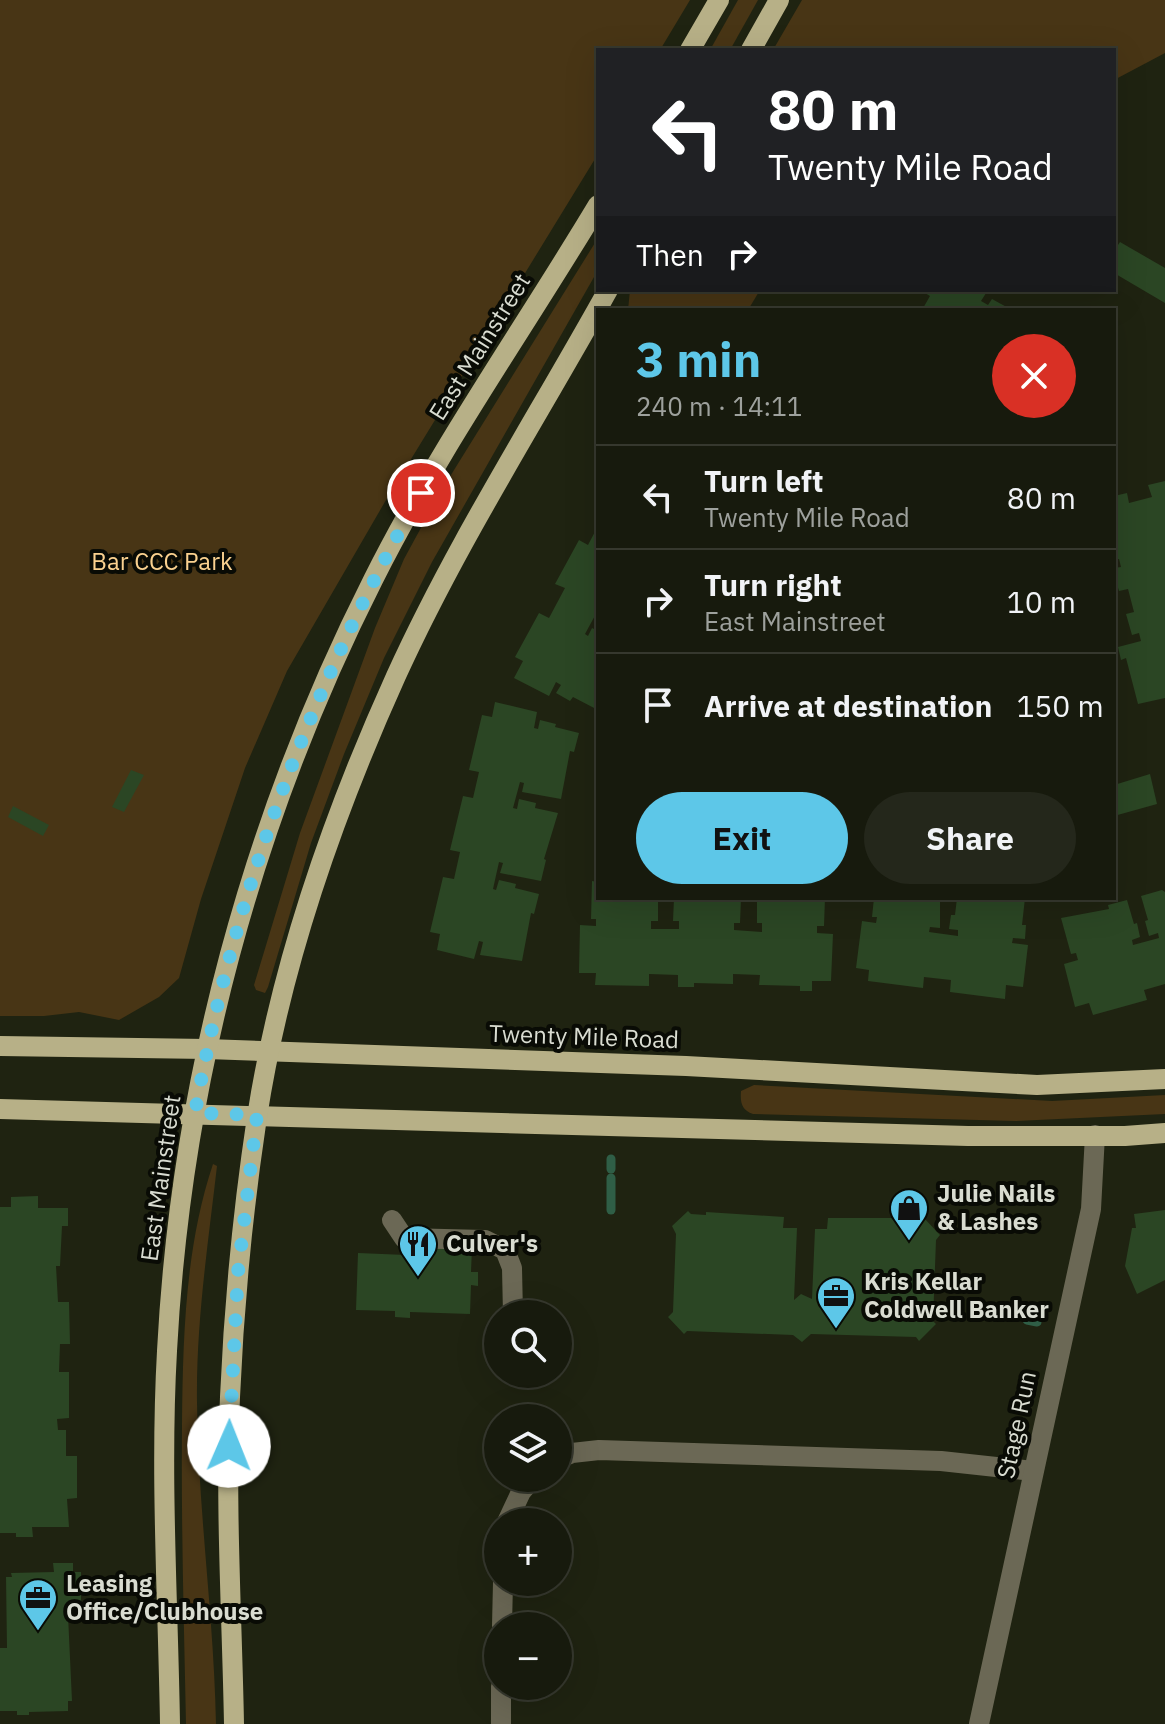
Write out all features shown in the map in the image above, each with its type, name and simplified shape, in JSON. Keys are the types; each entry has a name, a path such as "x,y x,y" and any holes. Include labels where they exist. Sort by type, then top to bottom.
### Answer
{"main road":[{"path":"691,48 719,0"},
{"path":"752,48 779,0"},
{"name":"East Mainstreet","path":"170,1724 166,1364 177,1235 195,1113 234,938 264,839 306,728 352,621 421,493 596,208"},
{"path":"234,1724 230,1399 238,1272 257,1115 293,963 350,787 395,678 460,549 596,311"},
{"name":"Twenty Mile Road","path":"0,1046 207,1049 686,1066 1037,1085 1165,1079"},
{"path":"0,1109 968,1136 1165,1133"}],"street":[{"name":"Stage Run","path":"979,1724 1091,1209 1095,1135"},
{"path":"392,1220 404,1238 485,1240 505,1250 512,1268 513,1300"},
{"path":"572,1453 599,1450 941,1461 1033,1471"},
{"path":"501,1700 501,1724"}],"green space":[{"name":"Bar CCC Park","path":"0,0 690,0 661,48 596,48 596,157 386,500 287,671 245,768 201,899 179,978 159,997 119,1020 79,1012 0,1016"},
{"path":"738,0 758,0 731,48 711,48"},
{"path":"802,0 1165,0 1165,53 1116,79 1116,48 774,48"},
{"path":"596,241 596,274 432,562 384,658 311,843 268,987 265,993 256,990 254,985 300,833 375,628 404,559 441,491"},
{"path":"630,292 759,292 749,308 628,308"},
{"path":"754,1085 1052,1101 1165,1095 1165,1114 1016,1121 753,1114 744,1108 741,1091"},
{"path":"213,1164 217,1166 201,1313 197,1402 216,1724 186,1724 182,1462 185,1326 196,1228"}],"building":[{"path":"1120,242 1165,268 1165,303 1116,274 1116,248"},
{"path":"923,292 987,292 981,301 988,305 992,299 1008,308 923,308 930,296"},
{"path":"1165,481 1165,698 1138,704 1126,658 1121,660 1118,647 1141,641 1139,633 1132,635 1126,614 1134,612 1128,589 1119,591 1116,581 1116,568 1121,567 1119,559 1116,560 1116,496 1127,493 1129,503 1152,497 1148,485"},
{"path":"596,530 596,614 585,634 588,636 592,628 596,630 596,709 573,697 570,701 556,693 561,685 556,682 549,696 514,678 523,661 515,657 539,613 549,618 565,588 555,584 579,540 588,545"},
{"path":"495,702 537,712 534,728 538,729 540,720 579,733 574,752 570,751 561,799 522,792 524,783 520,782 513,808 517,809 519,799 536,803 535,808 558,813 544,859 541,881 500,873 503,863 499,862 493,889 496,890 499,880 539,894 534,914 531,913 522,961 480,955 483,942 479,941 474,959 437,950 440,934 430,932 443,877 454,879 460,852 450,850 463,796 473,798 479,772 469,770 482,715 492,717"},
{"path":"131,770 144,775 124,812 112,807"},
{"path":"1150,774 1157,804 1116,815 1116,784"},
{"path":"13,806 49,825 43,836 8,817"},
{"path":"592,881 596,882 596,900 658,900 658,921 651,921 651,929 679,929 679,921 673,921 674,900 741,900 740,923 734,923 734,930 762,932 762,923 757,923 757,900 825,900 824,926 817,926 817,933 833,934 831,981 812,981 812,991 800,991 800,986 759,985 760,975 733,974 733,984 694,983 694,987 678,987 678,975 649,974 649,986 595,985 596,973 579,973 580,925 596,926 596,919 591,919"},
{"path":"1162,890 1165,892 1165,984 1144,990 1147,1000 1093,1015 1089,1003 1075,1007 1064,964 1078,960 1076,953 1071,954 1061,918 1109,909 1108,905 1127,900 1140,937 1132,940 1133,945 1159,938 1158,933 1149,936 1141,896"},
{"path":"874,900 940,900 940,928 930,927 929,932 958,936 958,930 949,929 957,900 1025,900 1022,925 1026,925 1025,939 1013,938 1012,943 1028,945 1023,987 1006,985 1005,999 950,992 951,980 924,977 923,988 868,981 869,970 856,968 862,921 876,923 877,917 872,917"},
{"path":"38,1196 38,1208 68,1208 68,1226 62,1226 60,1266 56,1266 58,1302 69,1302 70,1344 60,1344 59,1372 69,1372 69,1418 57,1419 58,1430 66,1430 66,1456 77,1456 77,1498 67,1499 69,1527 32,1527 33,1537 16,1537 16,1533 0,1533 0,1207 11,1207 11,1197"},
{"path":"1165,1210 1165,1280 1137,1294 1125,1266 1132,1228 1136,1228 1134,1214"},
{"path":"688,1211 706,1215 706,1212 784,1217 783,1228 797,1228 794,1300 801,1294 812,1299 815,1229 827,1229 828,1218 905,1218 905,1221 921,1221 924,1218 940,1235 936,1240 933,1321 936,1324 919,1341 916,1337 811,1334 802,1342 793,1335 687,1331 684,1334 668,1317 673,1312 676,1234 672,1226"},
{"name":"Culver's","path":"406,1244 472,1247 471,1272 478,1272 478,1286 471,1285 470,1314 410,1312 410,1318 395,1317 395,1311 356,1310 358,1253 406,1255"},
{"name":"Leasing Office/Clubhouse","path":"53,1563 73,1563 73,1572 81,1572 81,1615 68,1615 72,1701 68,1701 68,1711 17,1715 17,1711 0,1711 0,1648 7,1648 6,1577 12,1577 11,1573 54,1572"}],"waterway":[{"path":"611,1159 611,1169"},
{"path":"611,1178 611,1210"},
{"path":"1027,1320 1037,1322"}],"place":[{"name":"Julie Nails & Lashes","path":"909,1242"},
{"name":"Culver's","path":"418,1278"},
{"name":"Kris Kellar Coldwell Banker","path":"836,1330"},
{"name":"Leasing Office/Clubhouse","path":"38,1632"}],"route":[{"path":"229,1446 238,1272 257,1115 195,1113 207,1049 234,938 264,839 297,750 352,621 421,493"}]}
